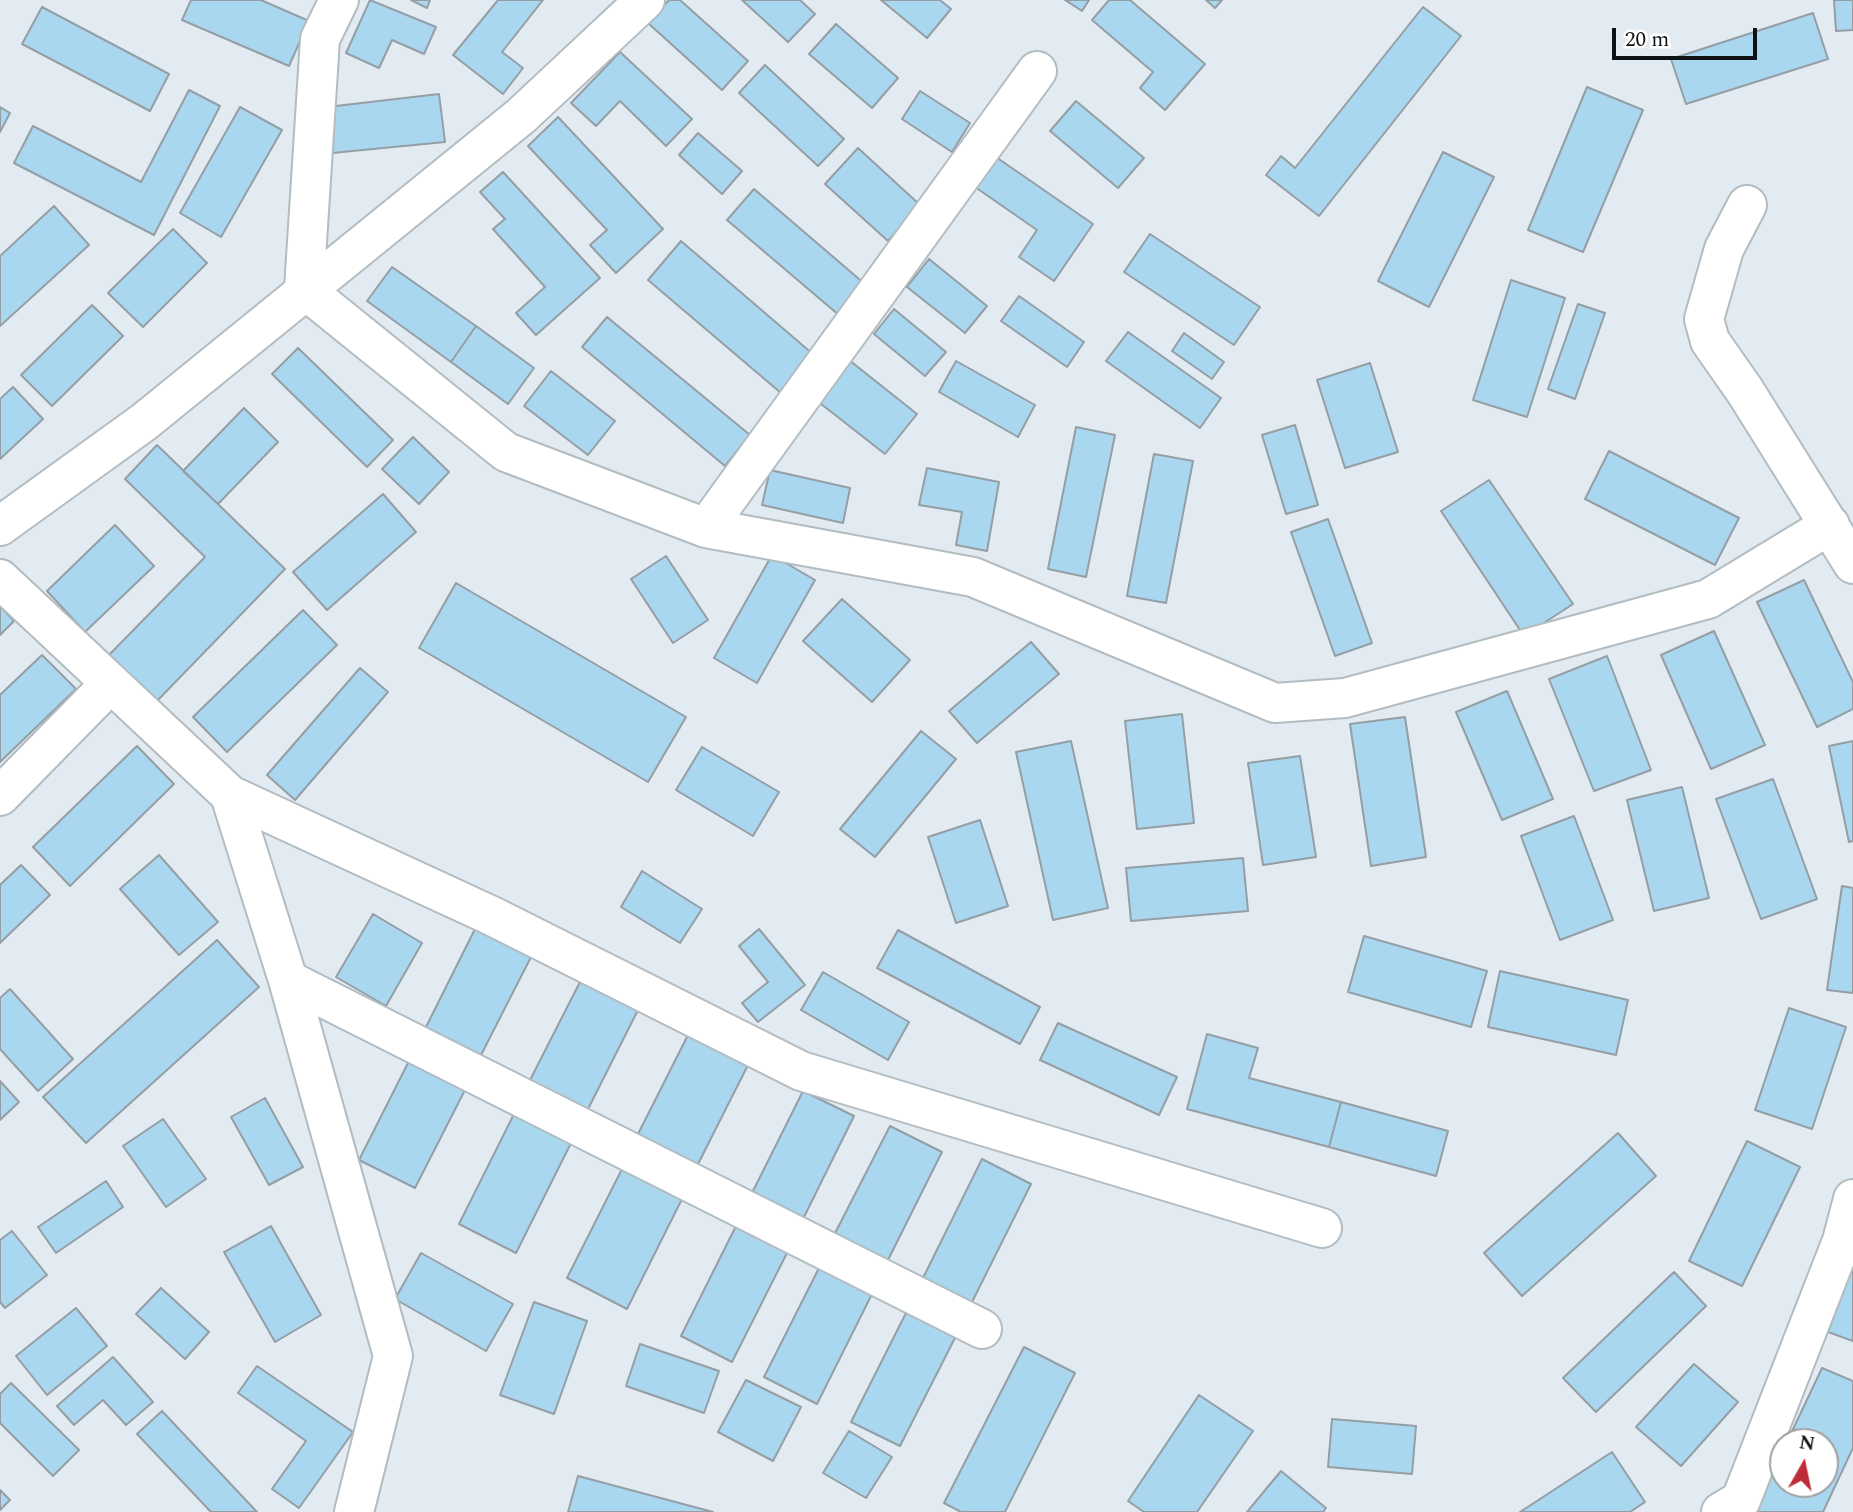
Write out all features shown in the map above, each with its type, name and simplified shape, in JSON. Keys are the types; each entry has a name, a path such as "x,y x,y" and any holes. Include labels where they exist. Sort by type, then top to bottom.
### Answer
{"street":[{"path":"304,289 320,39 339,0"},
{"path":"0,526 144,422 304,289 521,116 645,0"},
{"path":"706,528 1037,71"},
{"path":"1747,205 1724,249 1704,319 1710,341 1853,564"},
{"path":"304,289 506,452 706,528 973,577 1275,703 1345,698 1708,599 1830,525"},
{"path":"0,579 230,795 492,916 800,1071 1322,1228"},
{"path":"0,796 111,684"},
{"path":"230,795 288,980 393,1356 354,1512"},
{"path":"288,980 982,1329"},
{"path":"1721,1512 1741,1500 1842,1241 1853,1199"}],"building":[{"path":"191,0 261,0 309,21 289,66 182,20"},
{"path":"370,0 436,27 424,54 392,40 379,68 346,53"},
{"path":"411,0 430,0 427,8"},
{"path":"498,0 543,0 502,52 523,68 503,94 453,55"},
{"path":"669,0 680,0 748,61 722,90 648,23"},
{"path":"742,0 800,0 815,14 788,42"},
{"path":"881,0 940,0 951,9 927,38"},
{"path":"1065,0 1089,0 1082,11"},
{"path":"1109,0 1130,0 1205,64 1165,110 1140,88 1153,72 1092,20"},
{"path":"1206,0 1222,0 1215,8"},
{"path":"1834,0 1853,0 1853,30 1836,31"},
{"path":"42,7 169,74 150,111 22,44"},
{"path":"1423,7 1461,36 1319,216 1266,175 1281,156 1295,168"},
{"path":"1813,13 1828,59 1686,104 1671,59"},
{"path":"836,24 898,78 872,108 809,54"},
{"path":"620,52 692,119 666,146 620,101 596,126 571,103"},
{"path":"765,65 844,139 818,166 739,93"},
{"path":"1587,87 1643,110 1583,252 1528,230"},
{"path":"189,90 220,106 154,235 14,163 33,126 141,182"},
{"path":"920,91 970,123 952,152 902,119"},
{"path":"439,94 445,142 332,153 327,107"},
{"path":"1076,101 1144,158 1118,188 1050,131"},
{"path":"0,107 10,113 0,132"},
{"path":"240,107 282,130 221,237 180,213"},
{"path":"558,117 663,229 616,273 590,245 607,230 528,146"},
{"path":"698,133 742,171 722,194 679,155"},
{"path":"858,148 920,205 888,241 825,184"},
{"path":"1443,152 1494,177 1429,307 1378,281"},
{"path":"996,157 1093,224 1054,281 1019,257 1037,230 975,187"},
{"path":"503,172 600,278 536,335 516,313 545,287 493,229 505,219 480,192"},
{"path":"754,189 866,285 840,316 727,220"},
{"path":"54,206 89,245 0,326 0,256"},
{"path":"173,229 207,263 143,327 108,293"},
{"path":"1150,234 1260,307 1234,345 1124,272"},
{"path":"681,241 814,355 781,393 648,280"},
{"path":"929,259 987,306 965,333 907,287"},
{"path":"392,267 476,326 451,362 367,301"},
{"path":"1511,280 1565,298 1527,417 1473,400"},
{"path":"1019,296 1084,342 1067,367 1001,321"},
{"path":"1578,304 1605,313 1575,399 1548,389"},
{"path":"92,305 123,336 52,406 21,375"},
{"path":"894,309 946,352 925,376 874,334"},
{"path":"607,317 750,435 725,466 582,347"},
{"path":"476,326 534,368 508,404 451,362"},
{"path":"1128,332 1221,398 1200,428 1106,361"},
{"path":"1184,333 1224,362 1212,379 1172,351"},
{"path":"298,348 393,440 367,467 272,374"},
{"path":"849,360 917,414 885,454 816,400"},
{"path":"956,361 1035,405 1018,437 939,392"},
{"path":"1370,363 1398,452 1345,468 1317,380"},
{"path":"551,371 615,421 588,455 524,406"},
{"path":"13,387 43,419 0,459 0,399"},
{"path":"244,408 278,442 218,504 183,471"},
{"path":"1295,425 1318,505 1286,514 1262,435"},
{"path":"1076,427 1115,435 1086,577 1048,569"},
{"path":"413,437 449,472 419,504 382,469"},
{"path":"157,445 285,569 156,702 108,656 205,557 125,479"},
{"path":"1609,451 1739,518 1715,565 1585,499"},
{"path":"1154,454 1193,461 1166,603 1127,596"},
{"path":"927,468 999,482 987,551 956,545 962,512 919,505"},
{"path":"770,470 850,488 843,523 762,505"},
{"path":"1489,480 1573,604 1524,636 1441,511"},
{"path":"383,494 416,532 327,610 293,572"},
{"path":"1328,519 1372,643 1335,656 1291,532"},
{"path":"115,525 154,566 85,632 47,591"},
{"path":"772,555 815,580 757,683 714,658"},
{"path":"666,556 708,620 673,643 631,579"},
{"path":"1804,580 1853,682 1853,709 1817,727 1757,602"},
{"path":"456,583 686,717 648,782 419,648"},
{"path":"842,599 910,660 872,702 803,641"},
{"path":"0,606 14,621 0,635"},
{"path":"303,610 337,645 227,752 193,717"},
{"path":"1714,631 1765,745 1711,769 1661,655"},
{"path":"1031,642 1059,674 977,743 949,711"},
{"path":"42,655 76,689 0,762 0,695"},
{"path":"1607,656 1651,770 1594,791 1549,679"},
{"path":"360,668 388,692 295,800 267,775"},
{"path":"1507,691 1553,799 1502,820 1456,712"},
{"path":"1182,714 1194,823 1137,829 1125,721"},
{"path":"1405,717 1426,857 1371,866 1350,724"},
{"path":"921,731 956,759 875,857 840,829"},
{"path":"1071,741 1108,908 1053,920 1016,752"},
{"path":"1853,741 1853,841 1849,842 1829,746"},
{"path":"137,746 174,784 70,886 33,847"},
{"path":"702,747 779,792 753,836 676,790"},
{"path":"1300,756 1316,857 1263,865 1248,763"},
{"path":"1773,779 1817,899 1761,919 1716,799"},
{"path":"1682,787 1709,898 1654,911 1627,800"},
{"path":"1574,816 1613,920 1560,940 1521,836"},
{"path":"980,820 1008,906 956,923 928,837"},
{"path":"159,855 218,922 179,955 120,889"},
{"path":"1243,858 1248,911 1131,921 1126,868"},
{"path":"21,865 50,895 0,943 0,885"},
{"path":"642,871 702,909 680,943 621,907"},
{"path":"1842,886 1853,888 1853,993 1827,990"},
{"path":"373,914 422,943 386,1006 336,977"},
{"path":"476,927 532,955 480,1057 425,1029"},
{"path":"759,929 805,985 758,1022 742,1003 768,982 739,946"},
{"path":"898,930 1040,1007 1020,1044 877,968"},
{"path":"1364,936 1487,971 1471,1027 1348,992"},
{"path":"217,940 259,987 86,1143 43,1097"},
{"path":"1500,971 1628,1000 1616,1055 1488,1027"},
{"path":"823,972 909,1022 888,1060 801,1010"},
{"path":"581,980 639,1008 586,1113 528,1084"},
{"path":"10,989 73,1059 38,1091 0,1049 0,998"},
{"path":"1789,1008 1846,1027 1812,1129 1755,1110"},
{"path":"1058,1023 1177,1077 1159,1115 1040,1060"},
{"path":"689,1033 749,1063 695,1170 635,1140"},
{"path":"1207,1034 1258,1048 1249,1078 1341,1102 1329,1147 1187,1109"},
{"path":"411,1057 467,1086 415,1188 359,1160"},
{"path":"0,1081 19,1102 0,1120"},
{"path":"803,1091 854,1116 802,1221 751,1195"},
{"path":"265,1098 303,1167 269,1185 231,1117"},
{"path":"1341,1102 1448,1131 1436,1176 1329,1147"},
{"path":"516,1110 573,1139 516,1253 459,1224"},
{"path":"163,1119 206,1179 166,1207 123,1146"},
{"path":"890,1126 942,1152 885,1266 832,1239"},
{"path":"1618,1133 1656,1176 1522,1296 1484,1253"},
{"path":"1747,1141 1800,1167 1742,1286 1689,1261"},
{"path":"982,1159 1031,1184 969,1308 920,1284"},
{"path":"624,1165 684,1195 627,1309 567,1278"},
{"path":"106,1181 123,1207 56,1253 38,1227"},
{"path":"738,1222 790,1247 732,1362 681,1336"},
{"path":"271,1226 321,1315 275,1342 224,1252"},
{"path":"12,1231 47,1275 5,1308 0,1302 0,1240"},
{"path":"421,1253 513,1304 486,1351 395,1299"},
{"path":"821,1264 874,1290 817,1404 764,1377"},
{"path":"1853,1264 1853,1341 1828,1332"},
{"path":"1674,1272 1706,1306 1596,1412 1563,1378"},
{"path":"161,1288 209,1332 185,1359 136,1314"},
{"path":"534,1302 587,1321 554,1414 500,1395"},
{"path":"909,1307 958,1332 900,1446 851,1422"},
{"path":"76,1308 107,1346 47,1395 16,1356"},
{"path":"640,1344 719,1371 704,1413 626,1386"},
{"path":"1024,1347 1075,1373 1005,1512 961,1512 944,1503"},
{"path":"113,1357 153,1402 126,1425 103,1400 74,1425 57,1406"},
{"path":"1694,1364 1738,1402 1681,1466 1636,1427"},
{"path":"257,1366 353,1432 299,1508 272,1489 306,1441 238,1393"},
{"path":"1822,1368 1853,1381 1853,1448 1839,1478 1839,1428 1794,1428"},
{"path":"746,1380 801,1407 773,1461 718,1432"},
{"path":"11,1383 79,1450 53,1476 0,1423 0,1394"},
{"path":"1199,1395 1253,1431 1197,1512 1144,1512 1128,1501"},
{"path":"162,1411 257,1512 211,1512 137,1434"},
{"path":"1332,1419 1416,1426 1412,1474 1328,1467"},
{"path":"849,1431 892,1457 866,1498 823,1473"},
{"path":"1612,1452 1645,1502 1630,1512 1520,1512"},
{"path":"1281,1471 1326,1508 1323,1512 1247,1512"},
{"path":"578,1476 713,1512 568,1512"},
{"path":"1769,1482 1769,1498 1830,1498 1823,1512 1755,1512"},
{"path":"0,1490 10,1500 0,1510"}]}
